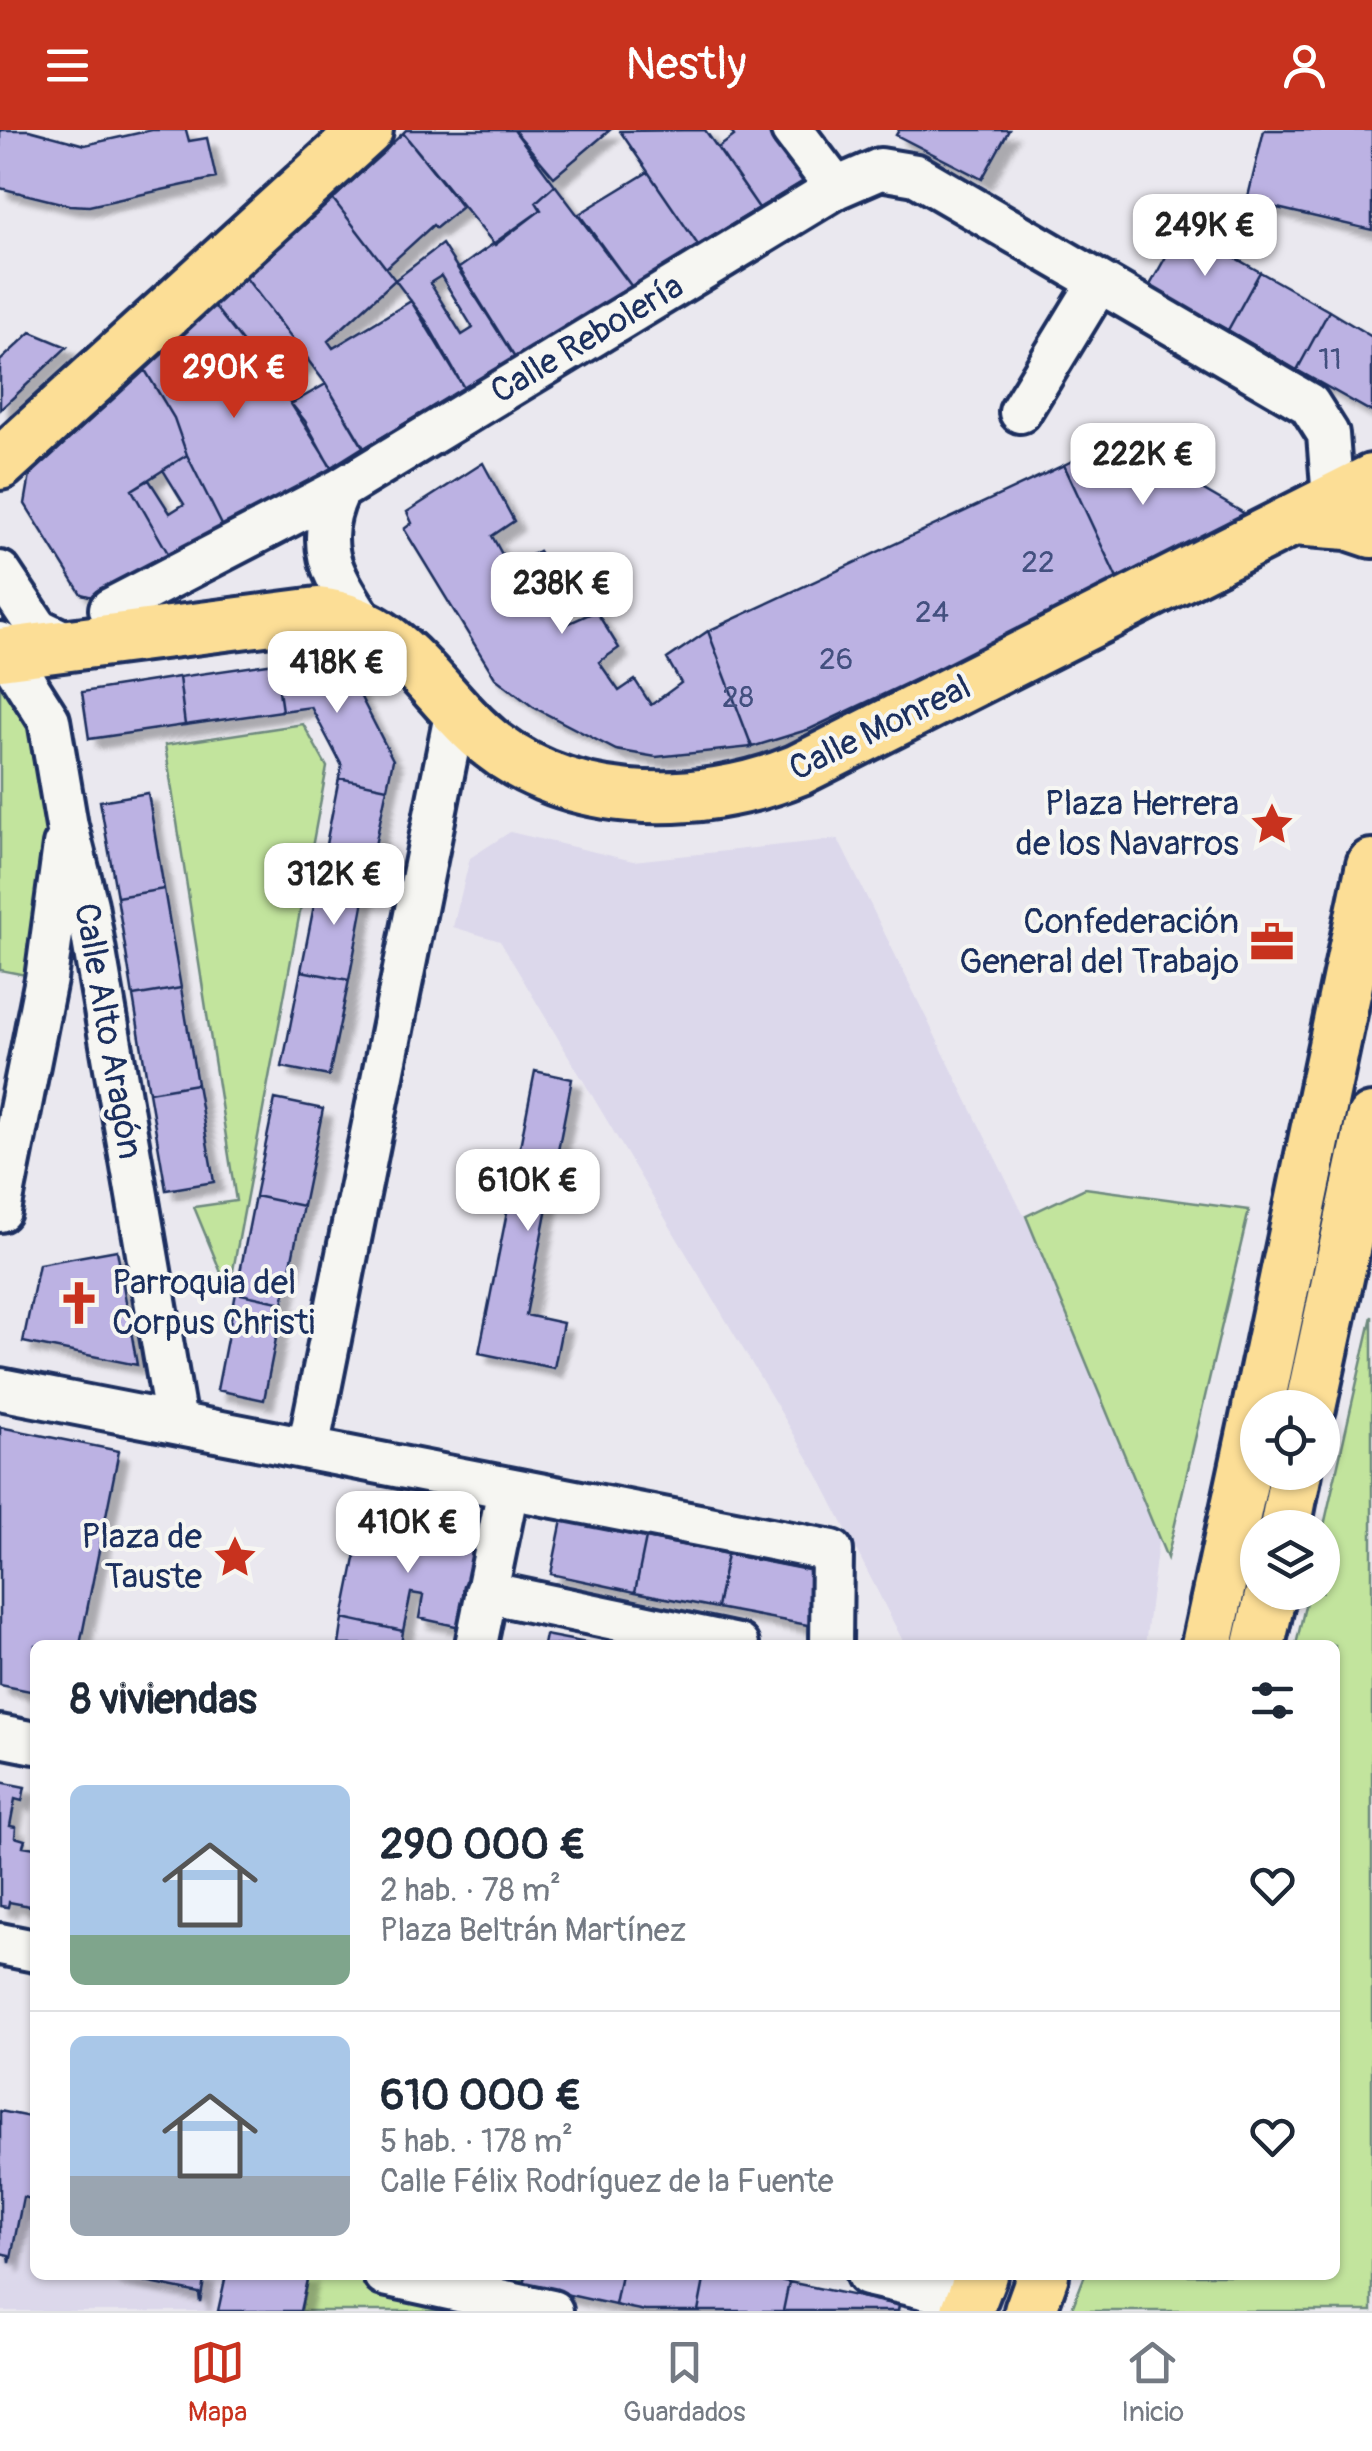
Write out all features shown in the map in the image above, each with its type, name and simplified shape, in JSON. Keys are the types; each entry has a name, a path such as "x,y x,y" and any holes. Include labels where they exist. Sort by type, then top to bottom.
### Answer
{"main road":[{"path":"0,464 366,130"},
{"path":"1333,500 1348,524 1372,532"},
{"name":"Calle Monreal","path":"366,625 403,650 456,710 504,752 553,776 597,790 678,798 744,790 798,770 1333,500"},
{"path":"2,650 318,612 343,615 366,625"},
{"path":"1262,1390 1372,866"},
{"path":"1314,1390 1372,1119"},
{"path":"1208,1640 1240,1490"},
{"path":"1261,1640 1267,1610"},
{"path":"1030,2311 1042,2280"}],"street":[{"path":"792,130 836,188"},
{"name":"Calle Rebolería","path":"110,609 339,490 836,188 880,169 900,169 1309,404 1328,434 1333,500"},
{"path":"1020,412 1100,282"},
{"path":"339,490 324,534 328,558 337,581 366,625"},
{"path":"0,572 38,629 67,643"},
{"name":"Calle Alto Aragón","path":"2,650 49,720 67,826 90,920 176,1422"},
{"path":"308,1448 456,710"},
{"path":"0,1210 46,979 67,826"},
{"path":"0,1390 832,1551 831,1640"},
{"path":"477,1640 508,1489"},
{"path":"486,1592 714,1640"},
{"path":"0,1736 30,1741"},
{"path":"0,1944 30,1950"},
{"path":"407,2280 552,2311"},
{"path":"890,2280 975,2299"}],"shaded area":[{"path":"510,832 633,861 838,839 1068,1305 1159,1535 1146,1640 902,1640 817,1473 500,941 453,927 470,858"},
{"path":"0,2111 30,2117 30,2280 307,2280 300,2311 0,2311"}],"green space":[{"path":"7,653 67,826 46,979 0,970 0,654"},
{"path":"303,724 327,767 229,1292 194,1207 236,1201 165,745"},
{"path":"1085,1188 1249,1210 1167,1558 1026,1216"},
{"path":"1372,1316 1372,2311 1071,2311 1083,2280 1340,2280 1340,1640 1297,1640 1304,1610 1340,1610 1340,1510 1328,1510 1332,1490 1340,1490 1340,1456"},
{"path":"307,2280 522,2280 519,2311 301,2311"}],"building":[{"path":"0,130 29,130 85,145 152,130 186,130 189,141 207,138 216,178 89,206 69,205 0,188"},
{"path":"514,130 555,185 536,202 541,210 495,245 403,133"},
{"path":"514,130 610,130 554,177"},
{"path":"705,130 759,208 698,245 620,131"},
{"path":"730,130 777,130 811,177 759,208 718,148 734,136"},
{"path":"899,130 1009,130 982,179 896,135"},
{"path":"1264,130 1372,130 1372,230 1247,201"},
{"path":"403,133 462,207 436,228 433,225 386,268 333,199"},
{"path":"648,172 698,245 632,287 579,214"},
{"path":"555,185 632,287 515,358 459,268 541,210 536,202"},
{"path":"333,199 395,280 328,341 333,348 411,301 464,388 364,448 326,384 246,278"},
{"path":"1182,228 1260,272 1228,330 1149,287"},
{"path":"442,244 515,358 464,388 426,321 395,280","holes":["441,276 473,328 462,335 430,283"]},
{"path":"1260,272 1329,311 1297,370 1228,330"},
{"path":"246,278 308,359 275,383 214,306"},
{"path":"214,306 305,421 331,468 225,531 187,455 174,418 145,370"},
{"path":"1329,311 1372,337 1372,412 1297,370"},
{"path":"31,332 67,347 0,410 0,361"},
{"path":"145,370 174,418 187,455 132,490 173,562 108,601 81,594 25,504 30,475"},
{"path":"326,384 363,447 331,467 291,404"},
{"path":"1116,439 1247,515 1119,583 1064,465"},
{"path":"187,455 225,531 173,562 132,490 149,480 170,513 184,504 163,470"},
{"path":"483,463 514,521 492,536 509,567 539,551 563,589 548,600 563,626 596,611 619,648 599,662 619,691 635,680 651,705 681,683 667,659 708,631 752,747 656,757 616,750 533,707 495,678 404,529 412,523 407,512"},
{"path":"1064,465 1119,583 810,729 752,747 708,631"},
{"path":"329,655 345,666 393,760 387,788 339,778 342,766 311,707 282,711 275,663"},
{"path":"275,663 282,711 185,725 179,677"},
{"path":"179,677 185,725 89,739 82,692"},
{"path":"339,778 387,788 367,884 320,875"},
{"path":"148,793 164,889 117,897 100,801"},
{"path":"320,875 367,884 349,980 301,971"},
{"path":"164,889 181,988 133,996 117,897"},
{"path":"301,971 349,980 329,1076 282,1067"},
{"path":"181,988 197,1084 149,1092 133,996"},
{"path":"535,1071 572,1079 526,1315 563,1323 554,1368 479,1353"},
{"path":"197,1084 214,1182 166,1190 149,1092"},
{"path":"275,1099 323,1109 303,1206 255,1196"},
{"path":"255,1196 303,1206 283,1303 236,1293"},
{"name":"Parroquia del Corpus Christi","path":"117,1250 137,1365 23,1342 39,1264"},
{"path":"236,1293 283,1303 264,1400 217,1390"},
{"path":"0,1427 119,1451 81,1640 30,1640 30,1691 0,1685"},
{"path":"363,1519 477,1543 460,1627 419,1618 423,1595 411,1593 403,1631 343,1618"},
{"path":"562,1520 646,1538 635,1592 551,1574"},
{"path":"646,1538 727,1554 717,1608 635,1592"},
{"path":"727,1554 823,1573 813,1626 717,1608"},
{"path":"343,1618 403,1631 402,1640 340,1640"},
{"path":"545,1635 571,1640 544,1640"},
{"path":"0,1782 25,1787 22,1801 15,1799 10,1826 16,1827 15,1837 25,1840 23,1846 30,1847 30,1906 9,1902 8,1907 0,1906"},
{"path":"0,2111 30,2117 30,2199 23,2197 10,2263 9,2255 0,2253"},
{"path":"135,2280 204,2280 200,2302 199,2293"},
{"path":"225,2280 307,2280 300,2311 218,2311"},
{"path":"525,2280 620,2280 615,2305 524,2285"},
{"path":"620,2280 704,2280 698,2311 645,2311 615,2305"},
{"path":"704,2280 789,2282 783,2311 698,2311"},
{"path":"789,2282 899,2305 898,2311 783,2311"}],"place":[{"name":"Plaza Herrera de los Navarros","path":"1272,824"},
{"name":"Confederación General del Trabajo","path":"1272,942"},
{"name":"Parroquia del Corpus Christi","path":"79,1303"},
{"name":"Plaza de Tauste","path":"235,1557"}]}
